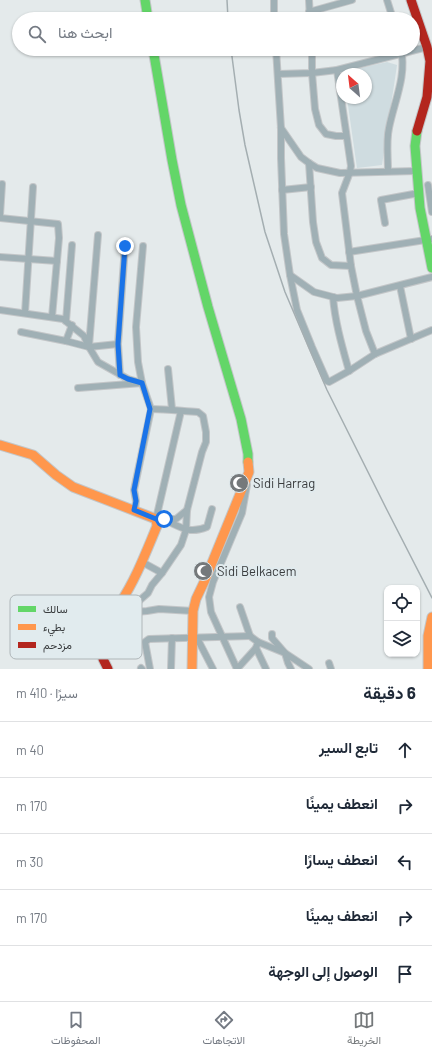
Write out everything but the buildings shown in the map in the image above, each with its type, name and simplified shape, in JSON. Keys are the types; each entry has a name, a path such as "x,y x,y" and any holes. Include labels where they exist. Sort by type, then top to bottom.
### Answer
{"main road":[{"path":"145,0 147,12"},
{"path":"411,0 415,12"},
{"path":"420,26 430,61 427,97 418,126 415,146 416,171 420,208 429,239 432,268"},
{"path":"154,56 181,206 208,307 241,419 246,441 249,472 192,611 194,638 192,669"},
{"path":"0,445 33,455 56,476 73,487 114,504 160,519 157,522 157,526 138,572 125,595"},
{"path":"428,669 428,636 432,617"},
{"path":"103,659 108,669"}],"street":[{"path":"274,0 274,12"},
{"path":"309,0 309,12 352,0"},
{"path":"388,0 391,12"},
{"path":"420,48 427,47"},
{"path":"277,56 281,128 284,234 290,275 297,310 327,381 331,382 375,354 432,330"},
{"path":"312,56 315,109 319,125 326,134 346,136"},
{"path":"344,68 384,56"},
{"path":"388,171 388,129 402,78 401,56"},
{"path":"278,74 312,74 336,70"},
{"path":"342,104 351,166 342,193 350,252 350,266 370,342 375,354"},
{"path":"281,128 301,157 317,168 340,173 416,171"},
{"path":"308,163 316,242 322,258 331,265 350,266"},
{"path":"0,215 2,184"},
{"path":"385,223 382,200 430,185 432,207 420,208"},
{"path":"25,313 33,187"},
{"path":"282,190 311,187"},
{"path":"0,218 58,224 59,238 52,317"},
{"path":"89,347 98,235"},
{"path":"350,252 429,239"},
{"path":"66,341 69,323 72,245"},
{"path":"120,375 118,344 125,246"},
{"path":"134,510 136,501 134,490 150,409 142,383 138,362 136,328 143,246"},
{"path":"0,257 57,261"},
{"path":"290,275 314,292 337,298 357,296 432,277"},
{"path":"400,286 411,339"},
{"path":"333,297 334,312 349,371"},
{"path":"0,310 63,318 84,336 98,362 128,379 142,383"},
{"path":"21,332 89,347 118,344"},
{"path":"168,369 172,409"},
{"path":"78,388 142,383"},
{"path":"142,598 148,593 181,544 186,530 187,510 206,442 203,416 198,412 172,409 150,409"},
{"path":"160,519 181,411"},
{"path":"249,472 242,513 213,582 209,597 211,612 237,669 257,645"},
{"path":"160,519 186,530 198,530 207,527 212,509"},
{"path":"160,519 176,520 187,510"},
{"path":"142,562 162,573"},
{"path":"240,607 250,636 257,645 266,669"},
{"path":"142,611 159,608 192,611"},
{"path":"272,634 272,638 285,653 309,669"},
{"path":"150,669 146,642 149,639 250,636"},
{"path":"171,669 172,638"},
{"path":"194,638 213,669"},
{"path":"257,645 285,653"},
{"path":"285,653 291,669"}],"shaded area":[{"path":"387,62 397,65 382,165 357,168 348,104 372,104 372,68 361,68"}],"railway":[{"path":"227,0 228,12"},
{"path":"232,56 245,145 265,232 285,292 327,390 432,598"}],"traffic: fast":[{"path":"145,0 147,12"},
{"path":"154,56 181,205 208,307 241,419 248,454 248,462"},
{"path":"417,131 415,146 420,208 432,268"}],"traffic: slow":[{"path":"0,445 33,455 56,475 73,487 156,519 157,526 136,575 125,595"},
{"path":"192,669 193,611 196,599 249,472 248,462"},
{"path":"428,669 428,636 432,617"}],"traffic: jam":[{"path":"411,0 415,12"},
{"path":"417,131 427,97 430,61 420,26"},
{"path":"103,659 108,669"}],"place":[{"name":"Sidi Harrag","path":"239,483"},
{"name":"Sidi Belkacem","path":"203,571"}],"route":[{"path":"125,246 118,344 120,375 142,383 150,409 134,490 136,501 134,510 156,519 164,519"}]}
